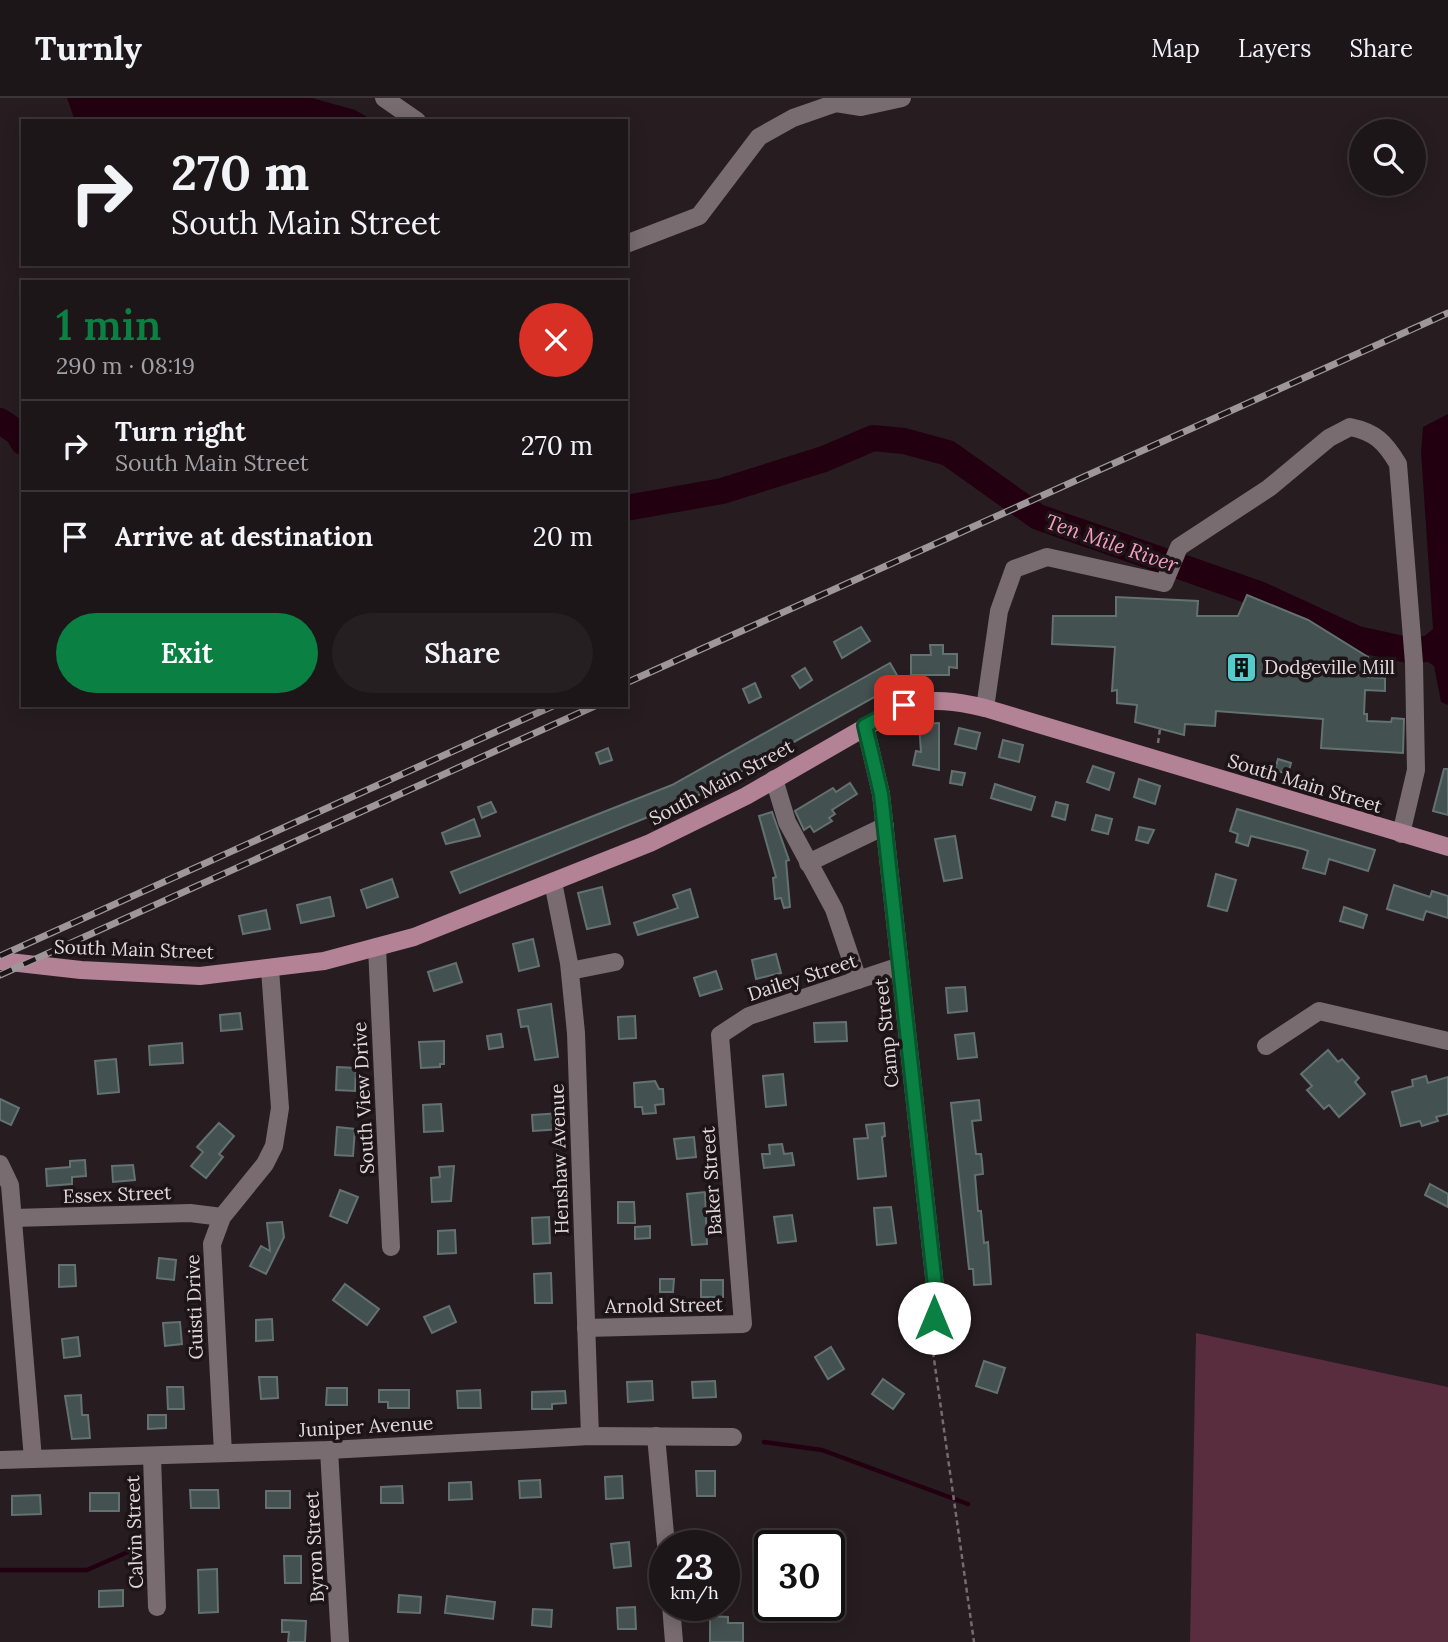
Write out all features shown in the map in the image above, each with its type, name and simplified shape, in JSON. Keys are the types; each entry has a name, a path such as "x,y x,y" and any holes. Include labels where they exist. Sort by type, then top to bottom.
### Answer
{"main road":[{"name":"South Main Street","path":"0,961 81,970 200,976 270,970 414,937 650,843 774,779 904,705 926,700 953,701 985,708 1448,847"}],"street":[{"path":"384,98 414,119"},
{"path":"628,243 699,216 759,138 793,118 836,103 861,107 902,98"},
{"path":"985,708 999,611 1014,569 1047,557 1164,583 1179,547 1269,488 1329,438 1350,427 1370,431 1385,444 1398,464 1414,663 1416,770 1401,834"},
{"name":"Camp Street","path":"865,726 885,826 936,1295 931,1338"},
{"path":"774,779 787,822 834,909 858,980"},
{"path":"808,863 885,826"},
{"name":"Henshaw Avenue","path":"552,882 570,971 576,1033 590,1436"},
{"name":"South View Drive","path":"377,947 391,1247"},
{"path":"570,971 615,962"},
{"name":"Dailey Street","path":"720,1035 749,1016 900,967"},
{"name":"Guisti Drive","path":"223,1453 212,1244 222,1217 265,1164 279,1128 280,1108 270,970"},
{"path":"1266,1046 1319,1011 1448,1041"},
{"name":"Baker Street","path":"720,1035 743,1324"},
{"path":"0,1164 10,1185 33,1459"},
{"name":"Essex Street","path":"13,1217 190,1213 222,1217"},
{"name":"Arnold Street","path":"586,1328 743,1324"},
{"name":"Juniper Avenue","path":"0,1460 329,1450 590,1436 733,1437"},
{"path":"656,1436 665,1530"},
{"name":"Byron Street","path":"329,1450 340,1642"},
{"name":"Calvin Street","path":"152,1456 157,1607"},
{"path":"672,1621 674,1642"}],"path":[{"path":"1157,743 1160,729"},
{"path":"931,1338 951,1501 974,1642"}],"shaded area":[{"path":"67,98 312,98 355,110 371,119 74,119"},
{"path":"1448,414 1448,705 1441,702 1434,666 1427,661 1407,659 1407,636 1422,638 1433,629 1421,452 1423,427"},
{"path":"1196,1333 1448,1387 1448,1642 1190,1642"}],"building":[{"name":"Dodgeville Mill","path":"1247,595 1308,620 1368,657 1367,677 1385,678 1385,691 1365,690 1364,714 1367,714 1367,721 1391,722 1392,718 1404,719 1403,753 1321,748 1323,719 1216,711 1215,726 1185,724 1184,735 1135,722 1137,705 1117,703 1117,690 1112,691 1115,647 1052,644 1053,616 1116,616 1116,597 1198,601 1197,616 1238,616"},
{"path":"861,627 870,641 842,658 834,642"},
{"path":"930,645 943,645 943,654 957,654 957,668 949,667 949,675 911,675 911,655 931,655"},
{"path":"890,663 901,682 690,800 460,893 451,872 672,785"},
{"path":"805,668 812,680 800,688 792,676"},
{"path":"755,683 761,697 749,703 743,689"},
{"path":"939,723 939,770 913,765 916,751 921,752 919,724"},
{"path":"959,728 980,733 976,749 955,744"},
{"path":"1003,740 1023,745 1019,762 999,757"},
{"path":"608,748 612,760 600,764 596,753"},
{"path":"1278,759 1291,763 1288,774 1275,770"},
{"path":"1093,766 1114,773 1109,790 1087,782"},
{"path":"1444,769 1448,769 1448,815 1433,811"},
{"path":"952,771 965,773 962,785 950,783"},
{"path":"1139,779 1160,786 1155,804 1134,797"},
{"path":"850,783 857,794 832,810 835,814 829,818 832,821 814,832 810,826 804,830 795,811 833,788 836,792"},
{"path":"995,784 1035,797 1031,810 991,798"},
{"path":"491,802 496,812 482,818 478,807"},
{"path":"1056,802 1068,805 1065,820 1052,816"},
{"path":"1237,809 1375,850 1368,871 1329,859 1325,874 1303,868 1308,851 1303,849 1251,836 1248,846 1236,842 1238,834 1230,831"},
{"path":"772,812 789,860 786,861 790,907 784,908 781,898 775,899 773,878 776,877 759,816"},
{"path":"1096,815 1112,819 1108,834 1092,830"},
{"path":"474,819 480,836 446,844 442,833"},
{"path":"1139,827 1154,830 1148,843 1136,840"},
{"path":"955,836 962,878 944,881 935,839"},
{"path":"1216,874 1236,880 1227,911 1208,906"},
{"path":"392,879 398,897 367,908 361,890"},
{"path":"1394,885 1430,897 1432,891 1448,896 1448,918 1426,911 1423,920 1387,909"},
{"path":"602,887 610,924 587,929 578,893"},
{"path":"690,889 698,917 638,935 634,923 678,908 673,895"},
{"path":"330,897 334,916 301,923 297,905"},
{"path":"1344,907 1367,915 1363,928 1340,921"},
{"path":"266,910 270,929 243,934 239,916"},
{"path":"533,939 539,966 519,971 513,944"},
{"path":"776,954 781,973 756,979 752,960"},
{"path":"456,963 462,982 434,991 428,972"},
{"path":"716,971 722,989 700,996 694,978"},
{"path":"965,987 967,1011 948,1013 946,988"},
{"path":"551,1004 558,1057 535,1060 528,1026 521,1027 518,1010"},
{"path":"240,1013 242,1029 221,1031 220,1015"},
{"path":"635,1016 636,1038 619,1039 618,1017"},
{"path":"846,1022 847,1041 815,1042 814,1023"},
{"path":"974,1033 977,1057 958,1059 955,1035"},
{"path":"501,1034 503,1047 489,1049 487,1036"},
{"path":"444,1041 444,1064 440,1064 440,1067 421,1068 419,1042"},
{"path":"182,1043 183,1063 150,1065 149,1046"},
{"path":"1328,1050 1338,1062 1342,1059 1359,1078 1355,1082 1365,1094 1339,1117 1329,1105 1324,1109 1307,1090 1312,1086 1301,1074"},
{"path":"116,1059 119,1092 98,1094 95,1061"},
{"path":"337,1067 356,1068 355,1091 336,1090"},
{"path":"783,1074 786,1105 766,1107 763,1076"},
{"path":"1426,1076 1428,1083 1448,1077 1448,1114 1436,1117 1438,1121 1422,1126 1420,1121 1401,1126 1392,1092 1413,1086 1412,1080"},
{"path":"655,1081 659,1089 663,1089 664,1104 655,1105 656,1113 643,1114 642,1107 635,1107 634,1083"},
{"path":"0,1099 19,1108 11,1125 0,1120"},
{"path":"979,1100 981,1120 972,1121 976,1154 981,1154 983,1174 975,1175 984,1243 988,1242 991,1284 974,1285 973,1269 969,1269 951,1103"},
{"path":"441,1104 443,1131 424,1132 423,1105"},
{"path":"561,1113 562,1129 533,1131 532,1115"},
{"path":"219,1123 234,1136 219,1154 223,1157 206,1178 191,1166 203,1152 197,1147"},
{"path":"884,1123 885,1136 882,1137 886,1176 858,1179 854,1139 868,1138 866,1125"},
{"path":"337,1127 355,1129 353,1156 335,1155"},
{"path":"694,1137 696,1157 677,1159 674,1139"},
{"path":"782,1144 784,1154 792,1153 794,1165 764,1168 762,1154 770,1154 769,1145"},
{"path":"85,1160 86,1176 72,1177 72,1184 47,1186 46,1169 70,1167 70,1161"},
{"path":"133,1165 135,1180 113,1182 112,1166"},
{"path":"454,1166 451,1201 432,1202 431,1178 440,1177 439,1167"},
{"path":"1430,1184 1448,1194 1448,1207 1425,1195"},
{"path":"340,1190 358,1197 347,1223 330,1216"},
{"path":"705,1192 707,1244 692,1245 687,1194"},
{"path":"618,1202 634,1202 635,1223 618,1223"},
{"path":"891,1207 896,1243 877,1245 874,1208"},
{"path":"792,1215 796,1241 778,1243 774,1217"},
{"path":"549,1217 550,1243 533,1244 532,1218"},
{"path":"282,1222 284,1237 266,1274 250,1266 261,1246 270,1251 267,1223"},
{"path":"650,1226 650,1238 635,1239 635,1227"},
{"path":"455,1230 456,1253 438,1254 438,1231"},
{"path":"159,1258 176,1260 174,1280 157,1278"},
{"path":"59,1265 75,1265 76,1286 59,1287"},
{"path":"551,1273 552,1303 535,1303 534,1274"},
{"path":"660,1279 674,1279 673,1292 660,1292"},
{"path":"701,1280 723,1280 723,1297 701,1297"},
{"path":"345,1284 379,1309 367,1325 333,1300"},
{"path":"449,1306 456,1322 432,1333 424,1317"},
{"path":"272,1319 273,1340 256,1341 256,1320"},
{"path":"180,1322 182,1344 165,1346 163,1323"},
{"path":"78,1337 80,1356 64,1358 62,1339"},
{"path":"831,1347 844,1369 828,1379 815,1357"},
{"path":"984,1361 1005,1368 997,1393 976,1386"},
{"path":"259,1377 277,1377 278,1398 261,1399"},
{"path":"883,1379 904,1394 893,1409 872,1394"},
{"path":"652,1381 653,1400 628,1402 627,1382"},
{"path":"715,1381 716,1397 693,1398 692,1382"},
{"path":"167,1387 183,1387 184,1409 168,1409"},
{"path":"327,1388 347,1388 347,1405 326,1405"},
{"path":"379,1390 409,1390 409,1408 388,1408 388,1402 379,1402"},
{"path":"480,1390 481,1408 458,1408 457,1391"},
{"path":"565,1391 566,1403 552,1404 552,1409 532,1409 532,1392"},
{"path":"81,1395 82,1415 88,1415 90,1438 72,1439 65,1396"},
{"path":"148,1415 166,1415 166,1428 148,1429"},
{"path":"696,1471 715,1471 715,1496 697,1496"},
{"path":"622,1476 623,1498 606,1499 605,1477"},
{"path":"540,1480 541,1497 520,1498 519,1481"},
{"path":"471,1482 472,1499 449,1500 449,1483"},
{"path":"402,1486 403,1503 381,1503 381,1487"},
{"path":"190,1490 218,1490 219,1508 191,1508"},
{"path":"266,1491 290,1491 290,1508 266,1508"},
{"path":"90,1493 119,1493 119,1511 90,1511"},
{"path":"40,1495 41,1514 12,1515 12,1496"},
{"path":"629,1542 631,1566 614,1568 611,1544"},
{"path":"284,1556 301,1556 301,1583 285,1583"},
{"path":"217,1569 218,1612 199,1613 198,1570"},
{"path":"123,1590 123,1606 99,1607 99,1591"},
{"path":"399,1595 421,1597 420,1613 398,1612"},
{"path":"447,1596 495,1602 493,1619 445,1613"},
{"path":"635,1607 636,1629 618,1629 617,1608"},
{"path":"533,1609 552,1610 551,1627 532,1625"},
{"path":"282,1620 306,1621 305,1642 288,1642 289,1632 282,1632"},
{"path":"710,1621 743,1623 743,1642 710,1642"}],"waterway":[{"name":"Ten Mile River","path":"0,421 18,433 21,438"},
{"name":"Ten Mile River","path":"628,508 722,491 824,459 873,438 904,441 948,453 1038,517 1259,594 1357,639 1408,650 1448,648"},
{"path":"764,1442 822,1450 968,1504"},
{"path":"0,1570 87,1570 137,1548"}],"railway":[{"path":"628,682 1448,313"},
{"path":"0,956 551,707"},
{"path":"0,975 593,707"}],"place":[{"name":"Dodgeville Mill","path":"1241,667"}],"route":[{"path":"904,705 865,726 881,794 885,826 936,1295 934,1318"}]}
